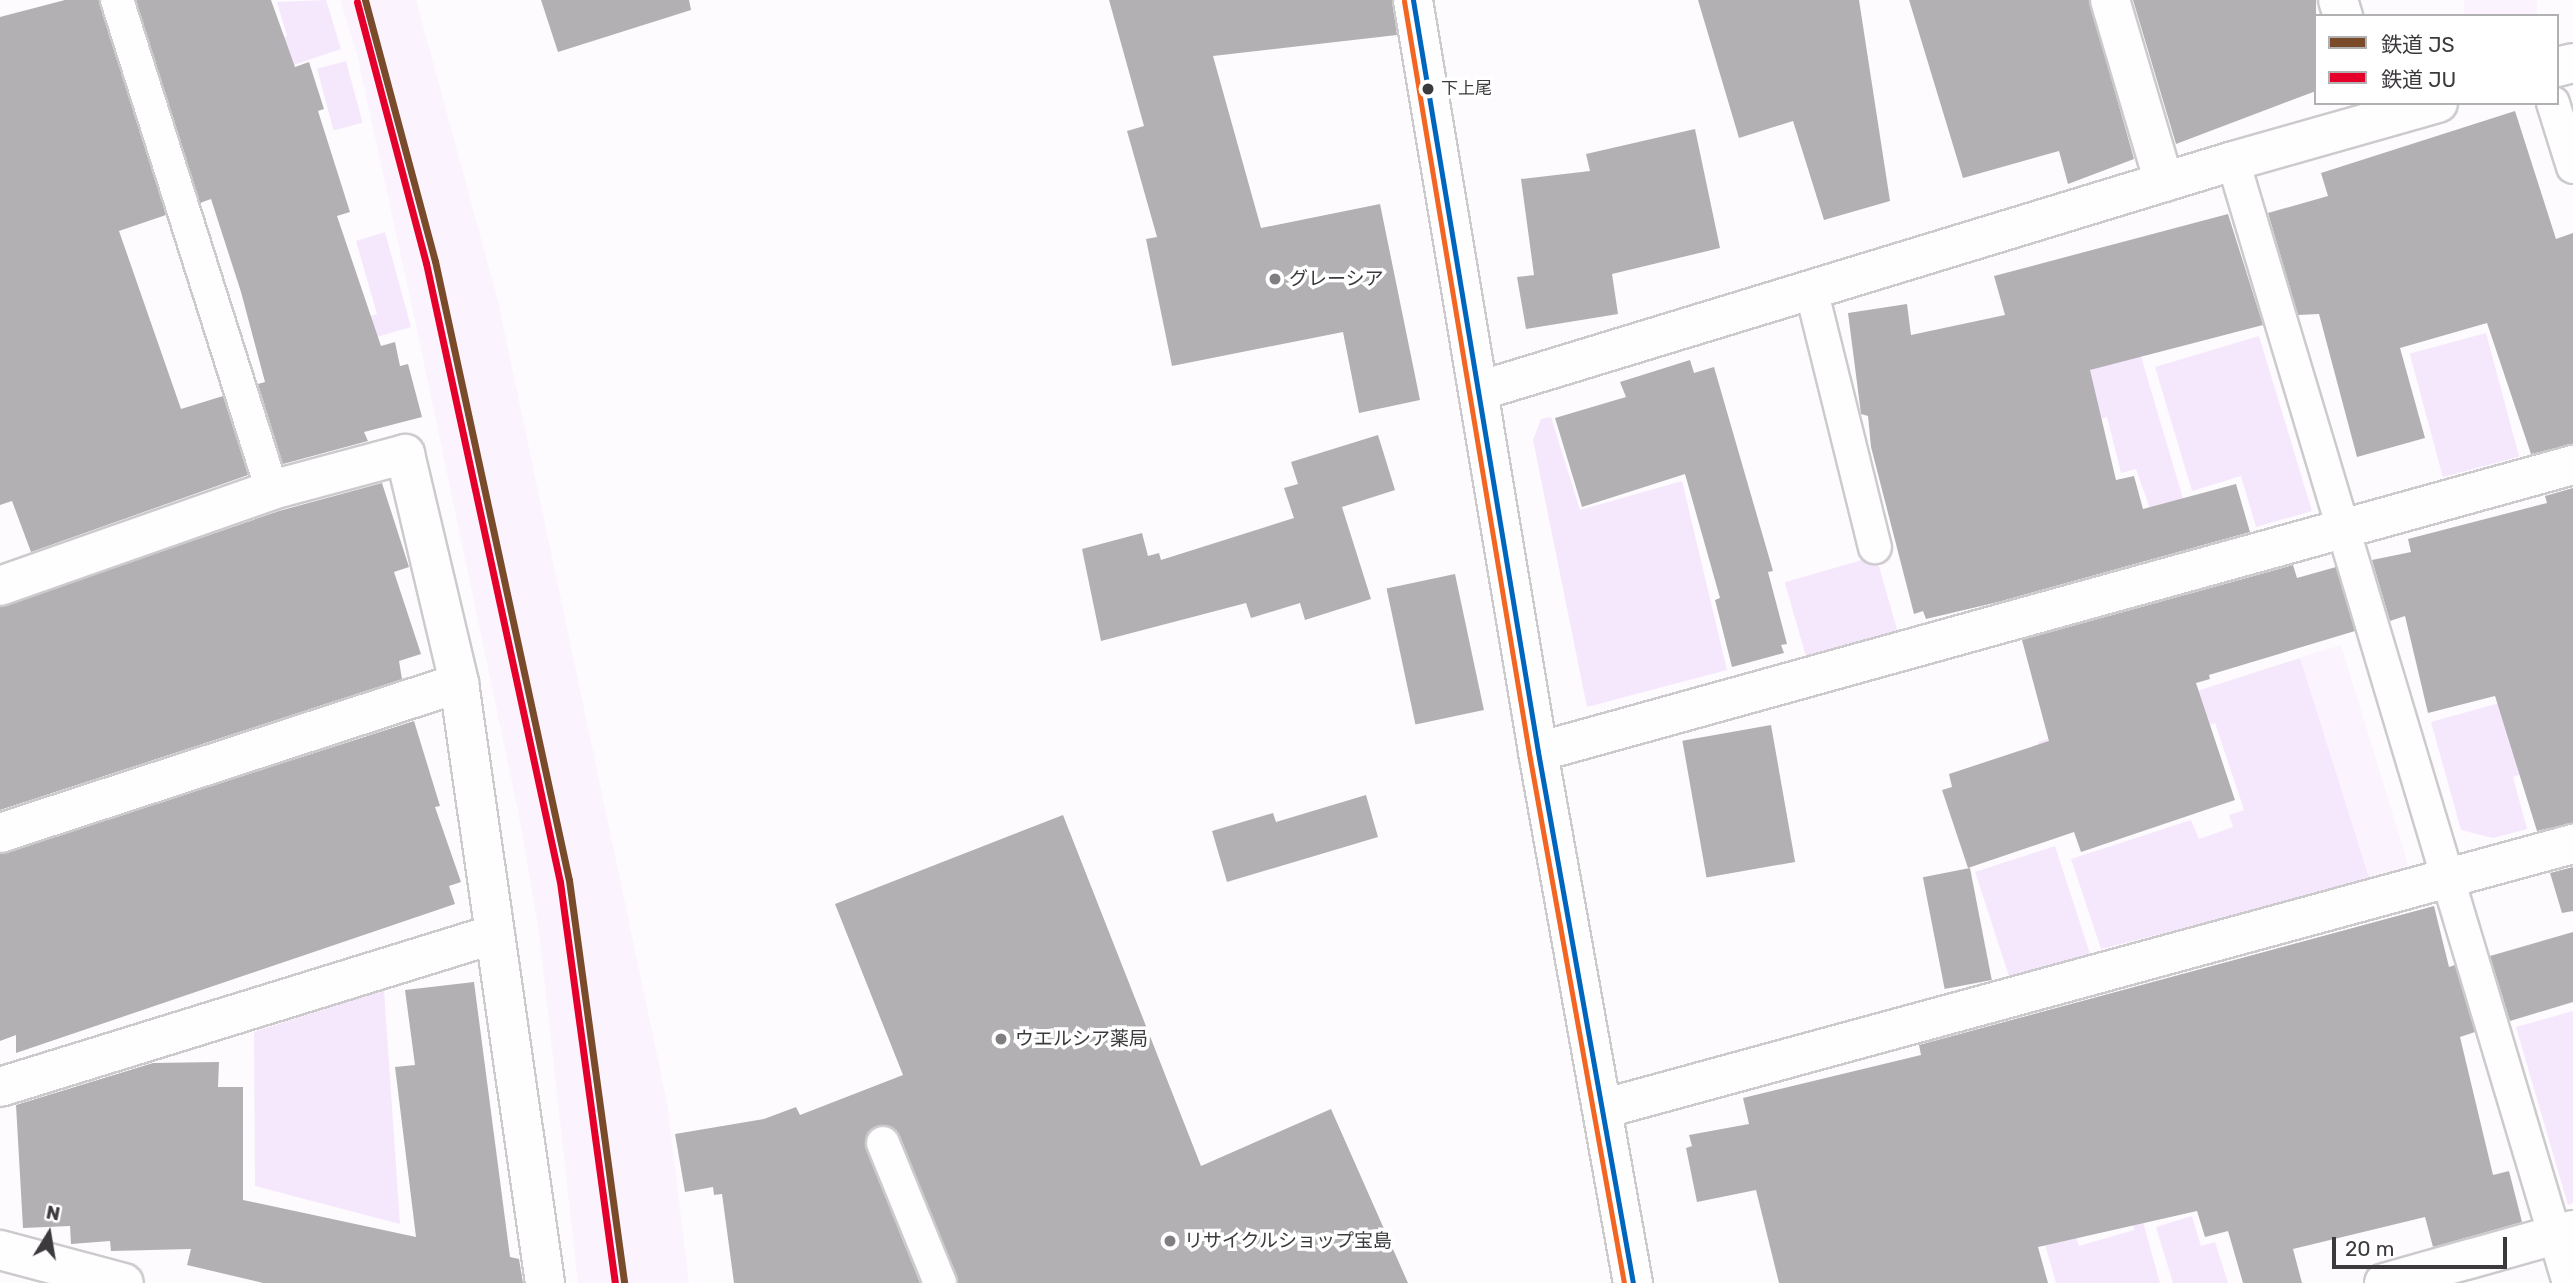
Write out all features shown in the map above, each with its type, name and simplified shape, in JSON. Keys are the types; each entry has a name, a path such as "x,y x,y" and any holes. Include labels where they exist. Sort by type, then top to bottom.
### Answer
{"street":[{"path":"1413,0 1538,752 1633,1283"},
{"path":"2110,0 2164,182"},
{"path":"1479,391 2234,161 2372,113 2425,105"},
{"path":"0,586 272,490 405,454 459,683 545,1283"},
{"path":"1538,752 2573,465"},
{"path":"0,833 459,683"},
{"path":"1602,1109 2573,844"},
{"path":"0,1087 495,934"},
{"path":"2384,1283 2563,1233"},
{"path":"0,1250 124,1283"}],"lane":[{"path":"117,0 272,490"},
{"path":"2554,105 2573,167"},
{"path":"2234,161 2448,879 2563,1233 2569,1283"},
{"path":"1811,289 1875,547"},
{"path":"883,1143 940,1283"}],"shaded area":[{"path":"326,0 341,49 210,93 253,47 287,36 277,2"},
{"path":"340,0 416,0 498,301 667,1102 689,1283 578,1283 539,932 519,816 356,50"},
{"path":"2464,0 2537,0 2537,14 2464,14"},
{"path":"346,61 363,123 334,131 317,69"},
{"path":"385,232 411,327 373,338 367,317 377,314 356,241"},
{"path":"2486,333 2519,457 2443,477 2410,353"},
{"path":"2259,336 2312,511 2256,527 2241,476 2192,491 2155,367"},
{"path":"2137,343 2198,549 2168,560 2136,469 2121,473 2107,417 2046,435 2027,376"},
{"path":"1551,417 1580,510 1682,481 1727,670 1587,707 1533,440 1541,419"},
{"path":"1876,556 1898,633 1807,659 1785,582"},
{"path":"2341,645 2409,869 2368,881 2300,658"},
{"path":"2300,658 2370,881 2101,949 2071,859 2191,820 2199,839 2233,827 2229,815 2244,810 2215,723 2052,780 2038,742"},
{"path":"2510,700 2525,773 2513,777 2527,829 2493,838 2461,830 2431,722"},
{"path":"2055,846 2090,954 2010,980 1975,872"},
{"path":"384,990 400,1224 255,1186 254,1032"},
{"path":"2573,1011 2573,1203 2568,1205 2516,1027"},
{"path":"2192,1216 2201,1246 2215,1242 2228,1283 2173,1283 2156,1227"},
{"path":"2143,1222 2160,1283 2056,1283 2044,1241 2075,1233 2079,1246 2134,1230 2133,1225"}],"building":[{"path":"65,0 99,0 166,215 119,231 181,409 223,396 248,475 31,552 12,501 0,505 0,17"},
{"path":"136,0 271,0 295,67 309,62 324,109 318,111 350,212 337,216 381,346 395,342 400,366 408,364 422,417 364,432 368,441 283,464 258,384 265,382 241,292 211,199 200,203"},
{"path":"541,0 689,0 691,10 558,52"},
{"path":"1109,0 1392,0 1397,35 1213,56 1261,228 1380,204 1420,400 1359,413 1343,332 1172,366 1146,239 1157,237 1127,131 1144,126"},
{"path":"1698,0 1859,0 1890,201 1824,220 1793,121 1739,138"},
{"path":"1909,0 2089,0 2134,159 2068,184 2059,151 1963,178"},
{"path":"2133,0 2316,0 2314,92 2176,144"},
{"path":"2515,111 2556,239 2573,233 2573,444 2531,454 2487,323 2400,348 2425,438 2357,457 2319,314 2298,315 2268,213 2328,196 2321,173"},
{"path":"1695,129 1720,248 1612,274 1618,314 1526,329 1517,277 1534,275 1521,179 1590,171 1586,154"},
{"path":"2228,214 2263,325 2090,370 2116,480 2134,476 2143,509 2236,484 2250,532 1998,602 1926,619 1923,611 1914,614 1871,447 1868,416 1861,414 1848,313 1907,304 1911,335 2005,315 1994,276"},
{"path":"1690,360 1694,373 1714,367 1773,571 1768,572 1787,644 1781,645 1784,653 1732,667 1715,600 1720,598 1685,474 1582,507 1555,418 1626,397 1620,382"},
{"path":"1378,435 1395,490 1342,507 1371,599 1305,620 1300,603 1251,618 1246,603 1101,641 1082,549 1142,533 1148,556 1159,553 1161,560 1294,518 1284,488 1298,484 1291,462"},
{"path":"382,483 409,567 394,572 421,654 399,661 402,679 0,810 0,607 279,511"},
{"path":"2573,488 2573,823 2537,831 2495,696 2428,713 2405,616 2390,621 2372,560 2411,552 2408,539 2547,503 2545,496"},
{"path":"2293,565 2297,578 2336,567 2355,631 2209,675 2210,679 2196,683 2235,800 2081,852 2074,832 1968,868 1942,790 1952,787 1949,774 2049,741 2022,640"},
{"path":"1455,574 1484,710 1415,725 1387,589"},
{"path":"414,721 440,806 435,807 461,882 449,886 455,904 16,1053 16,1035 0,1041 0,854"},
{"path":"1771,725 1795,862 1707,878 1682,741"},
{"path":"1366,795 1378,837 1227,882 1212,831 1273,813 1276,822"},
{"path":"1063,815 1201,1166 1331,1109 1408,1283 958,1283 900,1136 885,1125 868,1132 866,1149 920,1283 734,1283 722,1194 714,1195 713,1187 685,1192 675,1134 764,1119 796,1107 800,1115 903,1075 835,904"},
{"path":"2573,867 2573,911 2562,913 2550,873"},
{"path":"1970,868 1992,980 1945,989 1923,877"},
{"path":"2434,906 2449,967 2455,965 2475,1032 2460,1037 2493,1175 2509,1171 2522,1222 2433,1247 2425,1217 2293,1249 2302,1283 2243,1283 2228,1231 2205,1237 2197,1211 2038,1247 2048,1283 1779,1283 1756,1190 1697,1202 1686,1148 1692,1146 1689,1135 1749,1124 1743,1098 1921,1055 1919,1045"},
{"path":"2573,932 2573,1002 2510,1021 2490,956"},
{"path":"474,982 510,1257 519,1259 523,1283 263,1283 187,1265 191,1249 111,1251 110,1241 71,1244 70,1226 23,1228 16,1105 153,1063 219,1062 218,1087 243,1087 243,1200 416,1237 395,1067 415,1065 405,990"}],"rail line":[{"name":"JS","path":"365,0 435,261 569,880 624,1283"},
{"name":"JU","path":"357,2 426,263 560,882 615,1283"}],"transit line":[{"path":"1413,0 1538,752 1633,1283"},
{"path":"1404,1 1529,753 1624,1283"}],"place":[{"name":"下上尾","path":"1428,89"},
{"name":"グレーシア","path":"1275,279"},
{"name":"ウエルシア薬局","path":"1001,1039"},
{"name":"リサイクルショップ宝島","path":"1170,1241"}]}
